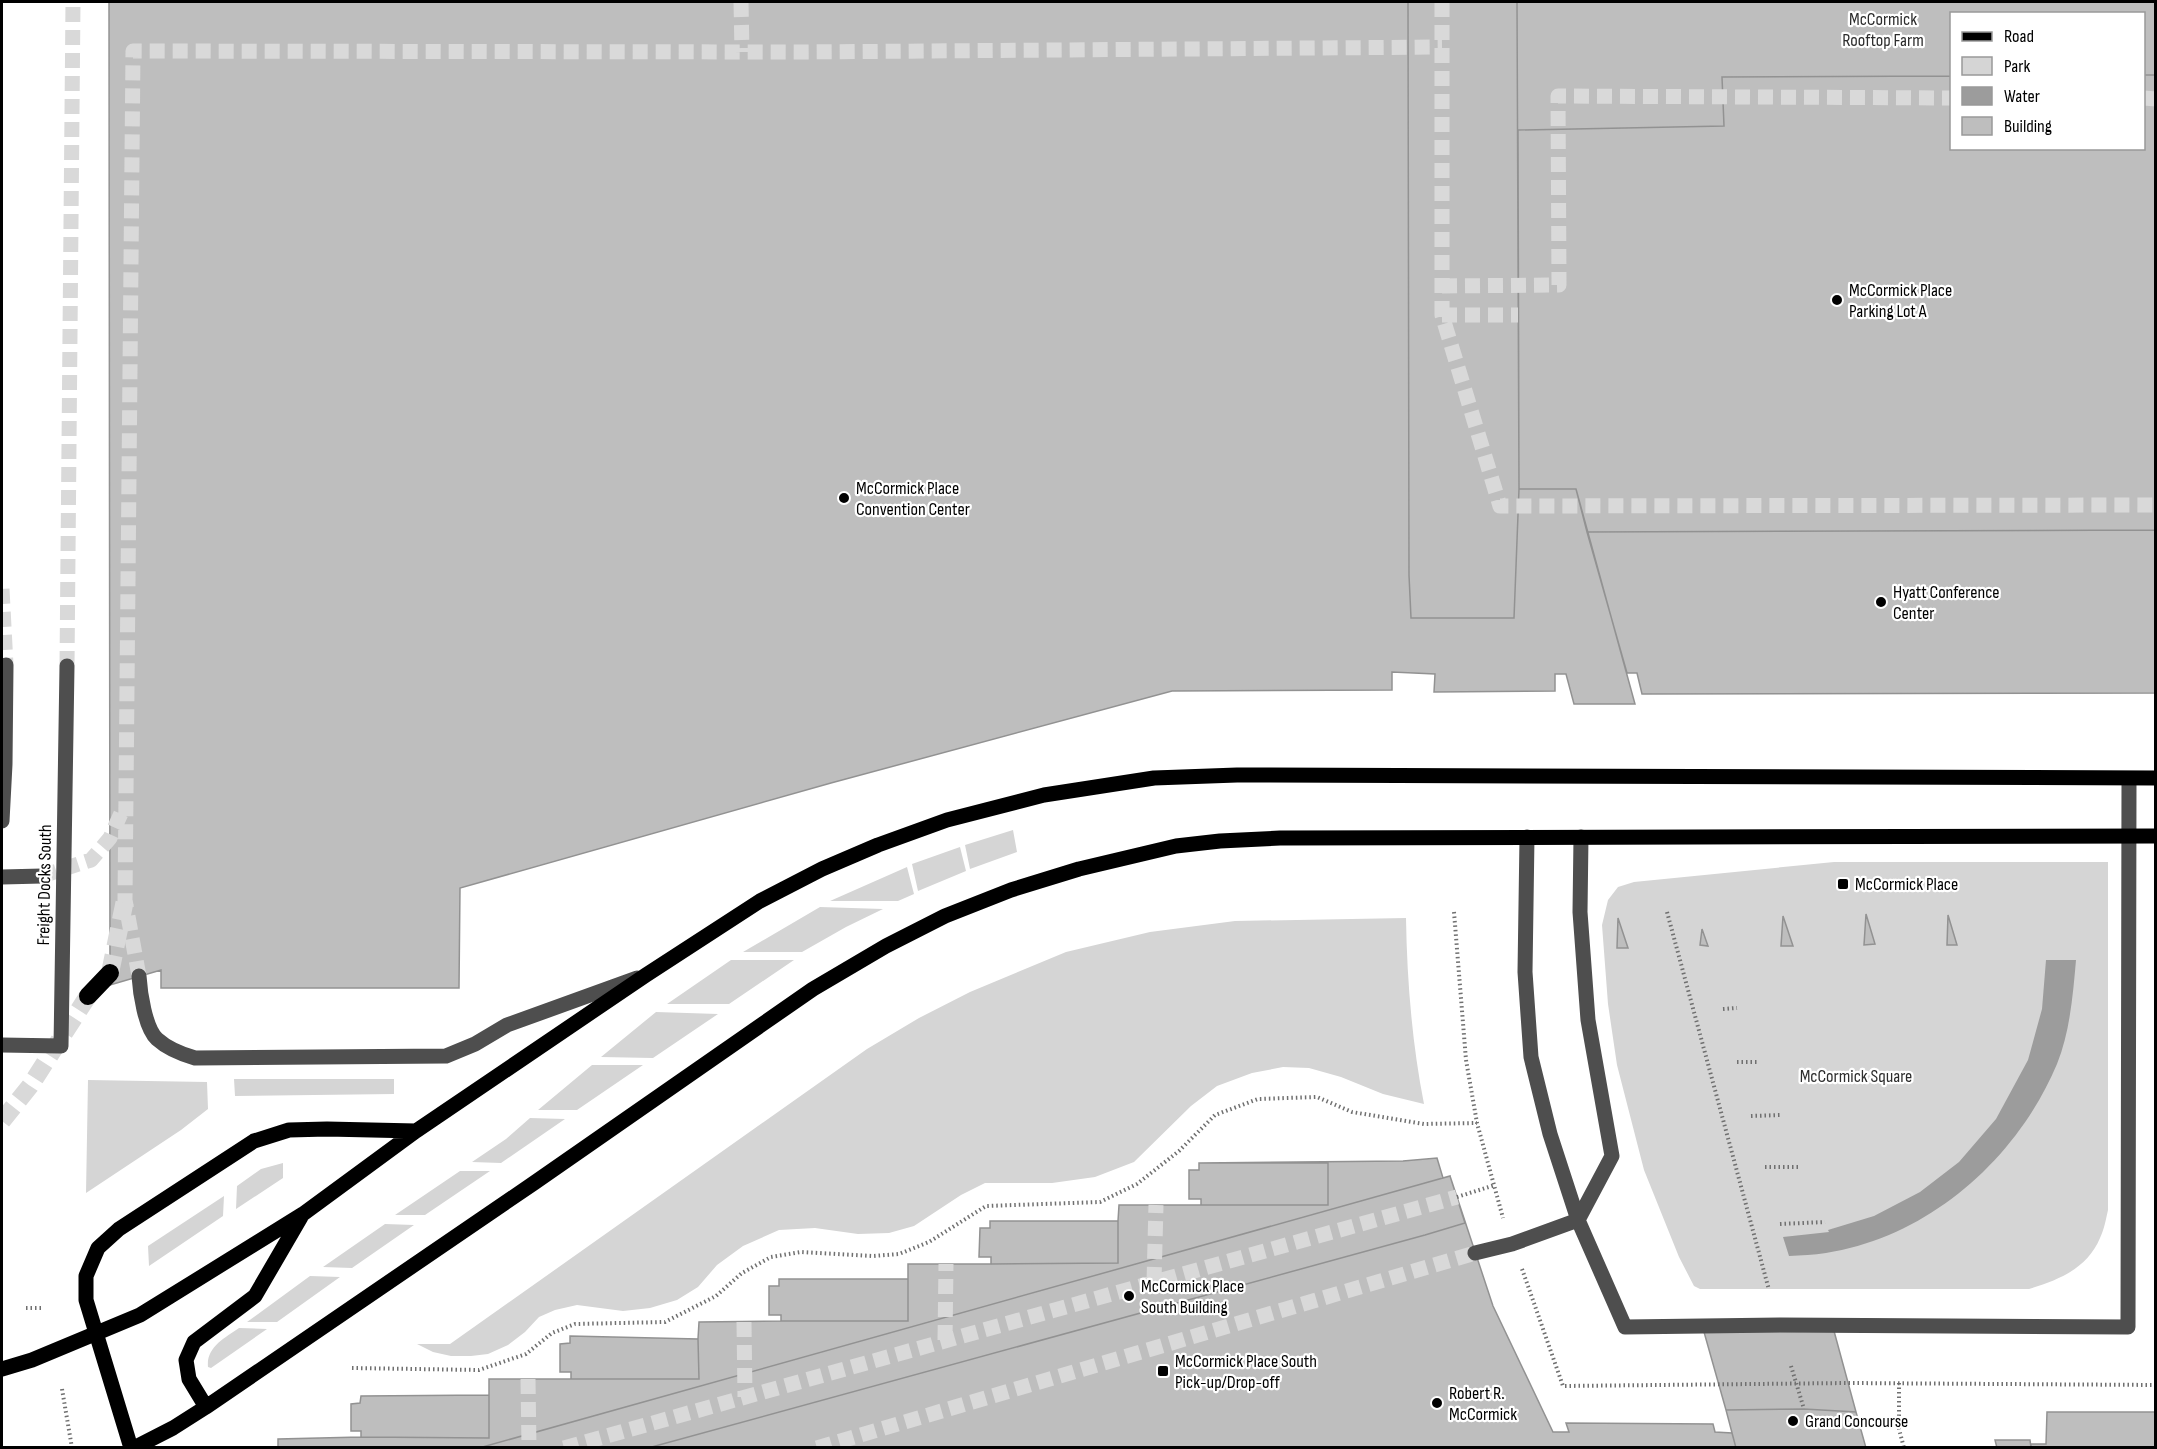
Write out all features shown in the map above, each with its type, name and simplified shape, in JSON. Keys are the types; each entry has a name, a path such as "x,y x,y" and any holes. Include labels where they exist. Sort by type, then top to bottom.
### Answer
{"highway":[{"path":"88,996 110,973"}],"main road":[{"path":"2,1369 32,1360 140,1316 303,1215 416,1131 646,975 760,901 822,869 878,845 947,820 1044,795 1154,778 1284,775 2156,778"},
{"path":"416,1131 289,1130 254,1141 119,1229 98,1248 86,1276 86,1300 133,1448 173,1428 206,1407 813,990 886,946 945,916 1011,890 1079,869 1176,846 1280,838 2156,836"},
{"path":"206,1407 189,1379 186,1360 194,1342 255,1296 303,1215"}],"street":[{"path":"2,821 6,665"},
{"name":"Freight Docks South","path":"2,1045 61,1046 67,666"},
{"path":"1527,837 1525,972 1531,1057 1550,1134 1578,1220 1625,1327 1803,1325 2128,1328 2129,778"},
{"path":"1475,1253 1512,1244 1578,1220 1612,1156 1588,1020 1580,912 1581,837"},
{"path":"2,877 42,876"},
{"path":"139,976 142,1004 155,1038 175,1052 195,1058 446,1056 475,1044 507,1025 646,975"}],"path":[{"path":"1454,912 1466,1060 1477,1123 1506,1228"},
{"path":"1667,912 1769,1290"},
{"path":"1723,1009 1737,1008"},
{"path":"1737,1062 1758,1062"},
{"path":"352,1368 479,1370 526,1354 552,1333 575,1324 665,1322 716,1296 742,1273 771,1257 801,1252 873,1256 899,1254 929,1242 986,1206 1100,1202 1137,1184 1179,1151 1215,1115 1258,1099 1317,1097 1352,1112 1424,1124 1477,1123"},
{"path":"1751,1116 1780,1115"},
{"path":"1765,1167 1801,1167"},
{"path":"1457,1197 1495,1185"},
{"path":"1780,1224 1825,1222"},
{"path":"1518,1260 1563,1386 1797,1383 2156,1385"},
{"path":"26,1308 41,1308"},
{"path":"1791,1366 1804,1409"},
{"path":"1899,1383 1899,1429 1904,1448"},
{"path":"62,1389 72,1448"}],"green space":[{"path":"1013,830 1017,852 970,869 965,845"},
{"path":"960,847 966,871 918,891 912,864"},
{"name":"McCormick Square","path":"1834,862 2108,862 2108,1210 2103,1232 2094,1249 2088,1258 2070,1272 2029,1289 1700,1289 1694,1286 1679,1257 1644,1170 1617,1065 1608,1004 1602,925 1608,900 1618,887 1634,882"},
{"path":"907,867 914,894 898,901 830,901"},
{"path":"820,907 883,909 802,952 743,952"},
{"path":"1406,918 1411,1011 1424,1104 1383,1094 1341,1077 1309,1068 1283,1067 1252,1073 1217,1086 1191,1106 1134,1162 1095,1177 1052,1183 985,1183 961,1195 914,1226 889,1233 858,1234 815,1228 779,1230 743,1246 717,1265 698,1287 677,1300 650,1308 623,1311 577,1305 555,1310 539,1317 508,1345 488,1354 451,1356 433,1352 417,1344 450,1344 867,1049 919,1018 970,992 1066,952 1150,932 1235,921"},
{"path":"731,960 794,960 729,1004 667,1004"},
{"path":"656,1012 718,1014 653,1058 601,1057"},
{"path":"592,1065 643,1065 577,1110 538,1110"},
{"path":"234,1079 394,1079 394,1094 235,1096"},
{"path":"88,1080 207,1082 208,1109 181,1130 86,1193"},
{"path":"530,1118 565,1119 501,1163 472,1162 506,1139"},
{"path":"283,1163 283,1178 236,1209 237,1186 261,1169"},
{"path":"460,1171 490,1171 425,1215 395,1215"},
{"path":"224,1196 223,1216 149,1266 148,1246"},
{"path":"385,1224 414,1225 352,1268 323,1267"},
{"path":"310,1276 340,1277 277,1322 247,1322"},
{"path":"239,1328 267,1329 211,1368 208,1367 208,1360 213,1349"}],"water":[{"path":"2046,960 2076,960 2065,1039 2057,1064 2040,1099 2019,1131 1993,1161 1965,1188 1934,1211 1900,1230 1864,1244 1826,1253 1789,1256 1783,1237 1829,1232 1828,1230 1874,1216 1920,1192 1959,1162 1996,1119 2028,1060 2042,1009"}],"building":[{"name":"McCormick Place Convention Center","path":"109,2 2156,2 2156,75 2145,75 2145,12 1950,12 1950,76 1722,77 1724,126 1518,130 1519,489 1576,489 1635,704 1574,704 1566,674 1555,674 1555,691 1434,692 1435,674 1392,672 1392,690 1172,691 831,783 460,888 459,988 161,988 161,970 110,985"},
{"name":"McCormick Place Convention Center","path":"109,2 2156,2 2156,75 2145,75 2145,12 1950,12 1950,76 1722,77 1724,126 1518,130 1519,489 1576,489 1635,704 1574,704 1566,674 1555,674 1555,691 1434,692 1435,674 1392,672 1392,690 1172,691 831,783 460,888 459,988 161,988 161,970 110,985"},
{"path":"1408,2 1517,2 1519,489 1514,618 1411,618"},
{"name":"McCormick Place Parking Lot A","path":"2145,75 2156,75 2156,530 1587,532 1576,489 1519,489 1518,130 1724,126 1722,77 1950,76 1950,150 2145,150"},
{"name":"Hyatt Conference Center","path":"2156,530 2156,693 1642,694 1637,673 1627,673 1587,532"},
{"path":"1866,914 1875,944 1864,945"},
{"path":"1948,915 1957,945 1947,945"},
{"path":"1783,916 1793,946 1781,946"},
{"path":"1618,918 1628,948 1617,948"},
{"path":"1702,929 1708,946 1700,945"},
{"name":"McCormick Place South Building","path":"1437,1158 1443,1178 1450,1176 1493,1306 1553,1432 1569,1432 1566,1423 1713,1424 1715,1432 1732,1433 1736,1448 278,1448 278,1439 361,1437 361,1431 351,1431 351,1404 360,1403 361,1396 489,1395 489,1379 571,1379 571,1372 560,1372 560,1344 570,1343 570,1336 698,1339 699,1322 781,1321 781,1315 769,1315 769,1286 779,1286 779,1279 908,1279 908,1264 991,1264 991,1257 979,1257 980,1228 990,1228 990,1221 1118,1221 1119,1205 1201,1205 1201,1199 1189,1199 1189,1170 1199,1170 1199,1163 1403,1161"},
{"name":"McCormick Place South Building","path":"1437,1158 1443,1178 1450,1176 1493,1306 1553,1432 1569,1432 1566,1423 1713,1424 1715,1432 1732,1433 1736,1448 278,1448 278,1439 361,1437 361,1431 351,1431 351,1404 360,1403 361,1396 489,1395 489,1379 571,1379 571,1372 560,1372 560,1344 570,1343 570,1336 698,1339 699,1322 781,1321 781,1315 769,1315 769,1286 779,1286 779,1279 908,1279 908,1264 991,1264 991,1257 979,1257 980,1228 990,1228 990,1221 1118,1221 1119,1205 1201,1205 1201,1199 1189,1199 1189,1170 1199,1170 1199,1163 1403,1161"},
{"path":"1199,1163 1328,1163 1328,1205 1201,1205 1201,1199 1189,1199 1189,1170 1199,1170"},
{"path":"1450,1176 1465,1223 1425,1235 648,1448 479,1448"},
{"path":"990,1221 1118,1221 1118,1263 991,1264 991,1257 979,1257 980,1228 990,1228"},
{"path":"779,1279 908,1279 908,1321 781,1321 781,1315 769,1315 769,1286 779,1286"},
{"path":"1834,1331 1856,1412 1804,1409 1726,1410 1704,1332"},
{"path":"570,1336 698,1339 699,1379 571,1379 571,1372 560,1372 560,1344 570,1343"},
{"path":"489,1395 489,1438 361,1437 361,1431 351,1431 351,1404 360,1403 361,1396"},
{"name":"Grand Concourse","path":"1804,1409 1856,1412 1866,1448 1736,1448 1726,1410"},
{"path":"2047,1412 2156,1412 2156,1448 2031,1448 2031,1444 2046,1444"},
{"path":"1995,1440 2030,1440 2031,1448 1997,1448"},
{"path":"1995,1440 2030,1440 2031,1448 1997,1448"}],"tunnel":[{"path":"67,666 73,2"},
{"path":"741,2 742,52"},
{"path":"1442,2 1442,315 1500,506 2156,505"},
{"path":"139,976 125,900 133,51 799,52 1442,47"},
{"path":"1442,286 1559,285 1558,96 1950,98"},
{"path":"2145,98 2156,99"},
{"path":"1442,315 1518,315"},
{"path":"2,589 6,665"},
{"path":"42,876 91,860 110,838 123,809"},
{"path":"110,973 125,900"},
{"path":"2,1121 30,1086 88,996"},
{"path":"564,1448 1457,1197"},
{"path":"1154,1282 1156,1205"},
{"path":"817,1448 1475,1253"},
{"path":"945,1340 946,1264"},
{"path":"744,1322 745,1397"},
{"path":"528,1379 529,1448"}],"place":[{"name":"McCormick Place Parking Lot A","path":"1837,300"},
{"name":"McCormick Place Convention Center","path":"844,498"},
{"name":"Hyatt Conference Center","path":"1881,602"},
{"name":"McCormick Place","path":"1843,884"},
{"name":"McCormick Place South Building","path":"1129,1296"},
{"name":"McCormick Place South Pick-up/Drop-off","path":"1163,1371"},
{"name":"Robert R. McCormick","path":"1437,1403"},
{"name":"Grand Concourse","path":"1793,1421"}],"park label":[{"name":"McCormick Rooftop Farm","path":"1883,29"}]}
